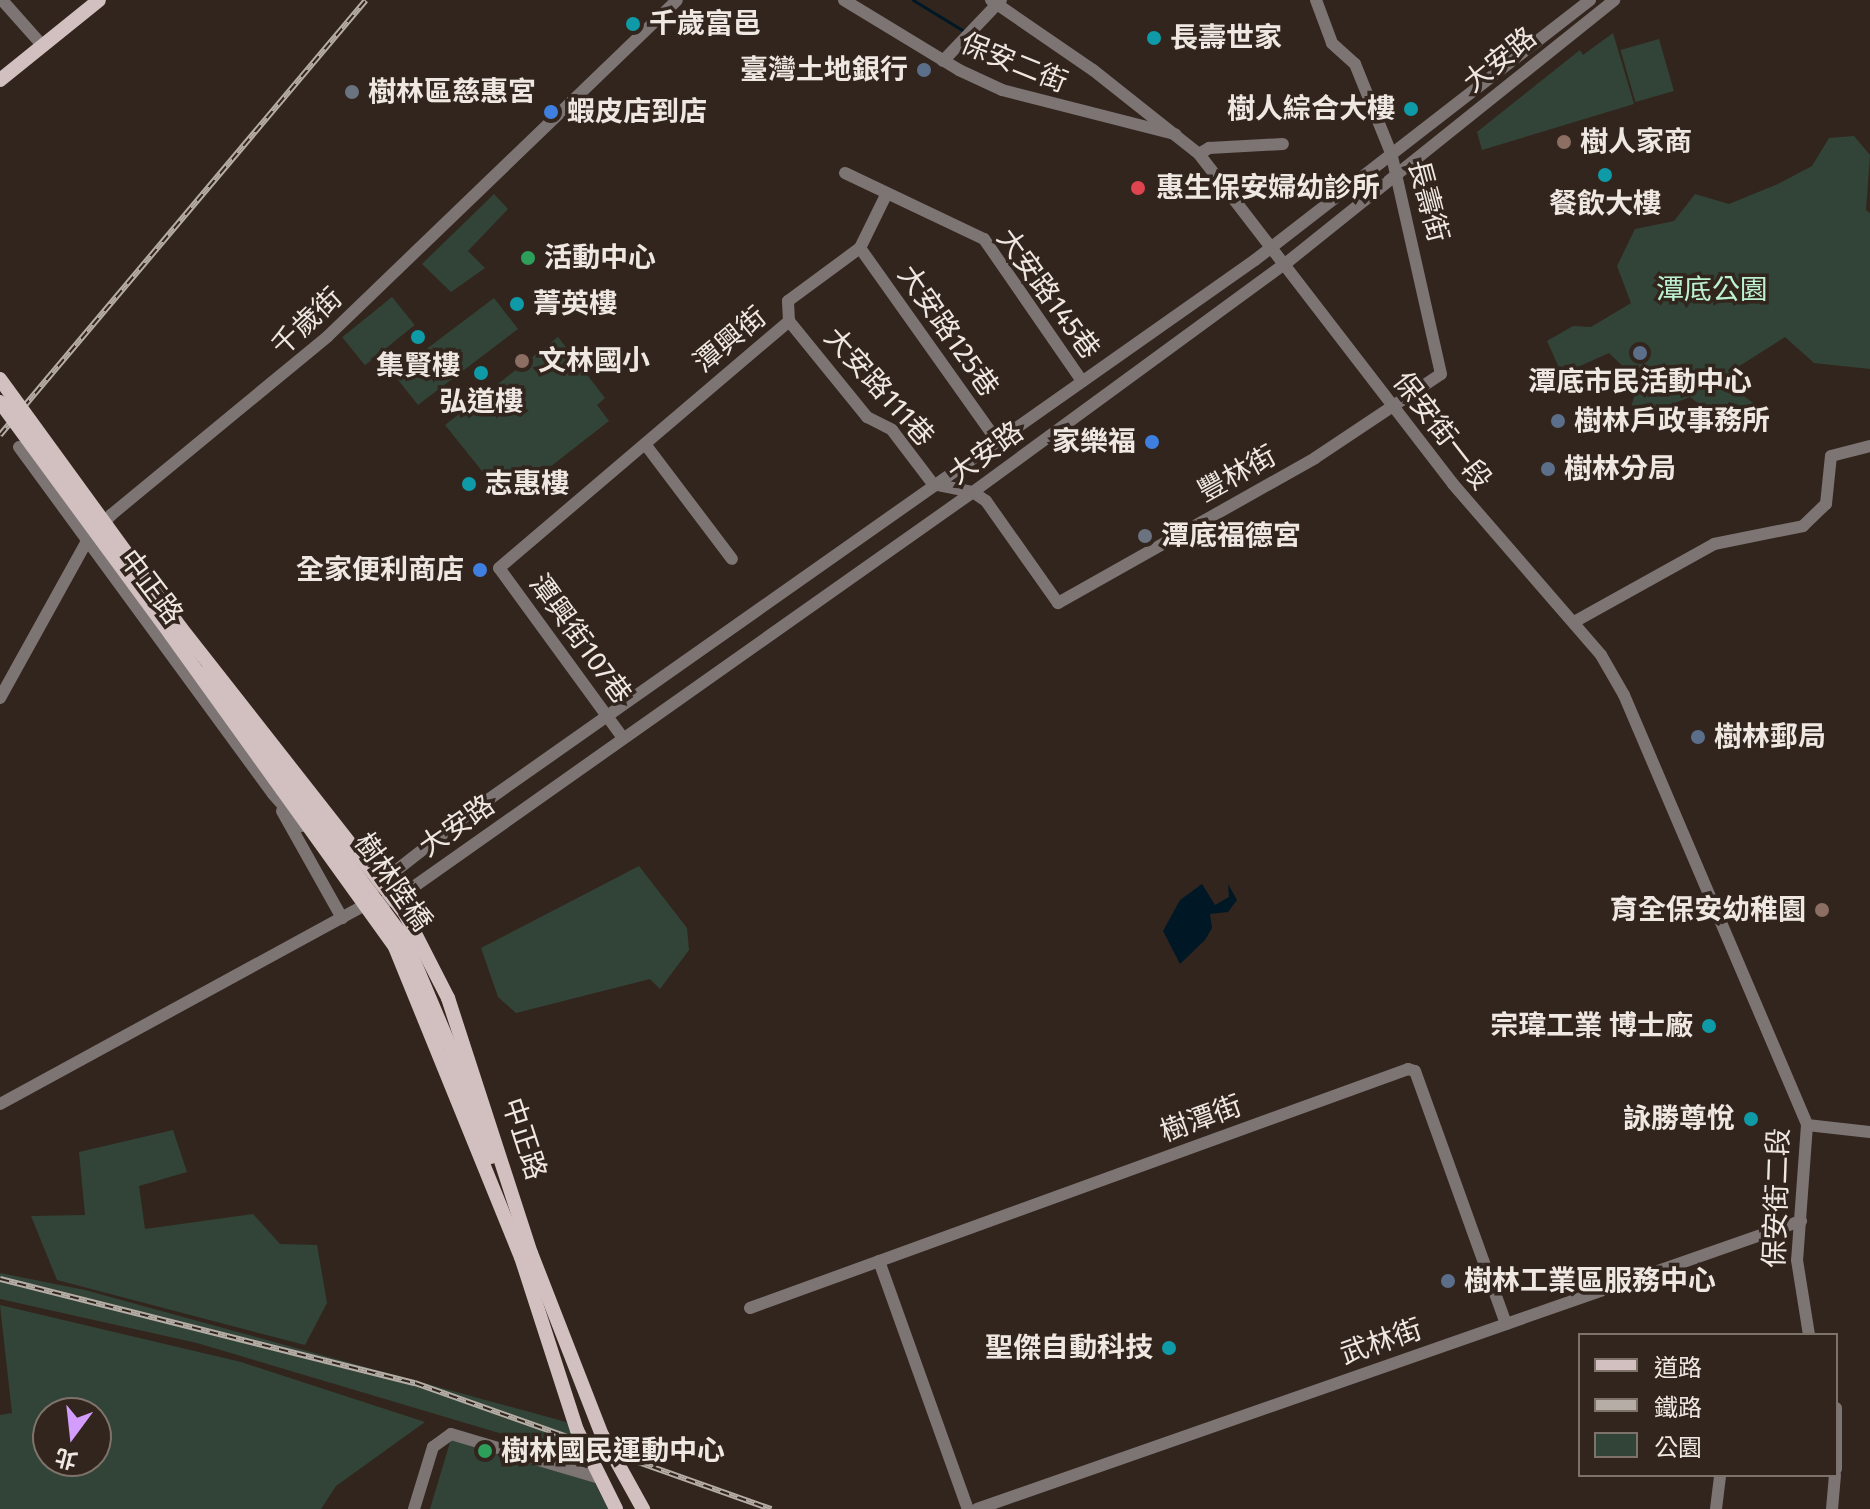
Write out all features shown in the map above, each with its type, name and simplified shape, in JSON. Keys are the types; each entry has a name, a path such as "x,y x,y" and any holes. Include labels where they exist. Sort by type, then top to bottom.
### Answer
{"main road":[{"path":"0,80 99,0"},
{"name":"樹林陸橋","path":"0,379 323,850"},
{"name":"樹林陸橋","path":"0,402 207,672 405,940 452,1051 526,1255"},
{"name":"樹林陸橋","path":"176,632 322,804"},
{"name":"中正路","path":"322,804 395,900 448,998 577,1430 613,1503"},
{"name":"中正路","path":"323,850 395,947 602,1435 643,1509"},
{"path":"613,1503 631,1487"}],"street":[{"path":"2,0 42,45"},
{"name":"千歲街","path":"0,698 86,543 111,515 328,336 677,0"},
{"name":"保安二街","path":"844,0 943,61 1002,90 1061,109 1180,135"},
{"name":"長壽街","path":"1316,0 1332,43 1355,64 1391,153 1441,374 1393,409"},
{"path":"1565,0 1585,22"},
{"name":"大安路","path":"363,906 380,880 607,715 1272,246 1590,0"},
{"name":"大安路","path":"0,1104 363,906 395,900 973,492 1285,264 1614,0"},
{"path":"943,61 996,1"},
{"name":"保安街一段","path":"996,1 1180,135 1199,154 1393,409 1574,622 1624,695 1745,977"},
{"path":"1199,154 1209,148 1283,144"},
{"name":"大安路145巷","path":"845,173 984,239 1082,381"},
{"name":"潭興街","path":"499,568 789,321 788,301 860,248 886,195"},
{"name":"大安路125巷","path":"860,248 997,441"},
{"name":"大安路111巷","path":"789,321 867,417 892,430 933,484"},
{"name":"豐林街","path":"973,492 986,501 1058,603 1393,409"},
{"path":"645,444 732,559"},
{"path":"1574,622 1714,544 1803,526 1826,504 1831,456 1870,446"},
{"name":"中正路","path":"19,447 86,543 273,794"},
{"path":"933,484 973,492"},
{"name":"潭興街107巷","path":"499,568 623,738"},
{"path":"273,794 323,850"},
{"path":"273,794 342,918"},
{"name":"保安街二段","path":"1745,977 1807,1125 1797,1275 1809,1333"},
{"name":"樹潭街","path":"750,1308 1408,1069 1415,1071 1506,1324"},
{"path":"1807,1125 1870,1132"},
{"name":"武林街","path":"977,1509 1801,1221"},
{"path":"879,1261 968,1509"},
{"path":"414,1509 433,1447 451,1434 600,1478"},
{"path":"1716,1509 1720,1477"},
{"path":"1832,1509 1835,1477"}],"green space":[{"path":"1613,33 1634,104 1482,150 1477,132 1580,50 1583,55"},
{"path":"1659,39 1674,91 1635,102 1621,50"},
{"name":"潭底公園","path":"1854,136 1870,155 1866,210 1870,213 1870,369 1814,363 1785,337 1730,372 1734,389 1767,413 1733,430 1690,397 1626,422 1639,382 1609,353 1562,374 1547,341 1573,326 1591,327 1631,303 1617,266 1635,229 1674,221 1695,194 1729,204 1778,184 1812,166 1829,138"},
{"path":"494,194 508,209 468,251 485,268 451,292 422,264"},
{"path":"392,297 415,325 365,365 342,337"},
{"path":"494,298 518,329 418,405 395,376 400,369"},
{"path":"558,337 605,398 597,405 609,421 514,495 500,476 486,476 445,425"},
{"path":"639,866 687,928 689,950 660,989 650,979 516,1013 498,997 481,948"},
{"path":"173,1130 187,1172 139,1186 145,1229 253,1214 280,1244 317,1245 327,1303 305,1345 57,1280 31,1216 85,1215 79,1152"},
{"path":"0,1273 85,1290 566,1422 586,1459 197,1343 0,1299"},
{"path":"0,1305 241,1362 425,1422 336,1486 321,1509 0,1509 0,1415 12,1413"},
{"name":"樹林國民運動中心","path":"454,1429 590,1473 608,1509 430,1509"}],"water":[{"path":"1202,884 1215,905 1229,897 1228,884 1237,900 1228,912 1210,914 1212,928 1205,940 1180,964 1163,931 1180,900"}],"waterway":[{"path":"913,0 964,31"},
{"path":"975,36 1018,56"}],"railway":[{"path":"0,435 366,0"},
{"path":"0,1279 415,1383 771,1509"}],"place":[{"name":"千歲富邑","path":"633,24"},
{"name":"長壽世家","path":"1154,38"},
{"name":"臺灣土地銀行","path":"924,70"},
{"name":"樹林區慈惠宮","path":"352,92"},
{"name":"樹人綜合大樓","path":"1411,109"},
{"name":"蝦皮店到店","path":"551,112"},
{"name":"樹人家商","path":"1564,142"},
{"name":"餐飲大樓","path":"1605,175"},
{"name":"惠生保安婦幼診所","path":"1138,188"},
{"name":"活動中心","path":"528,258"},
{"name":"菁英樓","path":"517,304"},
{"name":"集賢樓","path":"418,337"},
{"name":"潭底市民活動中心","path":"1640,353"},
{"name":"文林國小","path":"522,361"},
{"name":"弘道樓","path":"481,373"},
{"name":"樹林戶政事務所","path":"1558,421"},
{"name":"家樂福","path":"1152,442"},
{"name":"樹林分局","path":"1548,469"},
{"name":"志惠樓","path":"469,484"},
{"name":"潭底福德宮","path":"1145,536"},
{"name":"全家便利商店","path":"480,570"},
{"name":"樹林郵局","path":"1698,737"},
{"name":"育全保安幼稚園","path":"1822,910"},
{"name":"宗瑋工業 博士廠","path":"1709,1026"},
{"name":"詠勝尊悅","path":"1751,1119"},
{"name":"樹林工業區服務中心","path":"1448,1281"},
{"name":"聖傑自動科技","path":"1169,1348"},
{"name":"樹林國民運動中心","path":"485,1451"}]}
